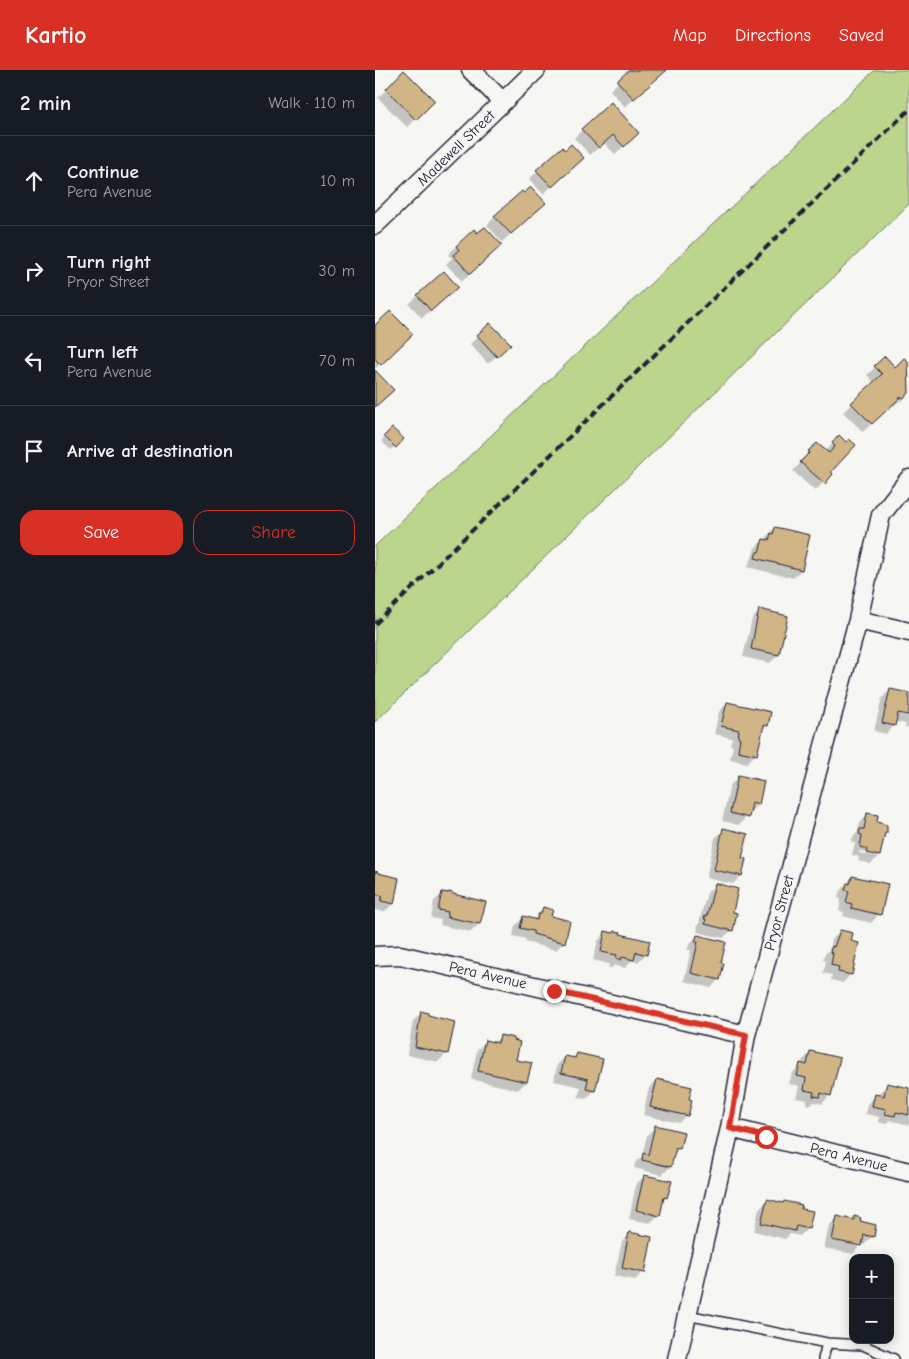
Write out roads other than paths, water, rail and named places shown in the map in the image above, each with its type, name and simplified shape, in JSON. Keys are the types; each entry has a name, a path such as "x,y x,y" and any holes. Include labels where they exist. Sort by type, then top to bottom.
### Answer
{"street":[{"path":"471,70 503,102"},
{"name":"Madewell Street","path":"375,225 536,70"},
{"name":"Pryor Street","path":"677,1359 730,1128 746,1035 858,620 881,514 909,479"},
{"path":"858,620 909,632"},
{"name":"Pera Avenue","path":"375,956 400,955 746,1035"},
{"name":"Pera Avenue","path":"730,1128 909,1172"}],"lane":[{"path":"687,1315 827,1342 863,1345 894,1359"},
{"path":"823,1359 827,1342"}],"railway":[{"path":"375,624 909,110"}]}
